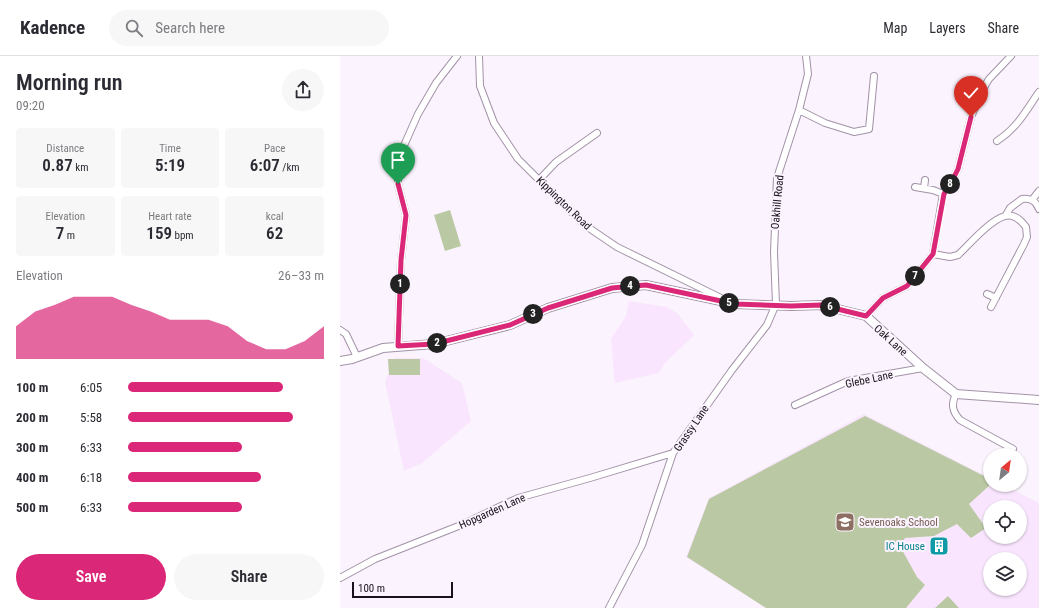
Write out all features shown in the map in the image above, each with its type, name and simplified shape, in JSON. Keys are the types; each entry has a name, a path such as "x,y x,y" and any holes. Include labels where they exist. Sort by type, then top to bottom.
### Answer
{"street":[{"path":"398,346 401,260 406,215 398,184 398,159 418,114 436,83 457,56"},
{"name":"Kippington Road","path":"479,56 480,86 494,123 518,159 586,226 617,247 735,304"},
{"name":"Oakhill Road","path":"776,304 774,252 777,178 799,110 808,74 806,56"},
{"path":"866,316 883,298 907,286 933,254 944,194 955,175 971,117 989,79 1011,56"},
{"path":"799,110 825,123 854,132 869,129 874,76"},
{"path":"997,141 1006,135 1025,115 1039,92"},
{"path":"539,180 556,162 597,133"},
{"path":"924,188 925,180"},
{"path":"916,187 944,194"},
{"path":"1032,200 1039,191"},
{"path":"1006,215 1016,202 1022,199 1032,200 1036,203 1039,209"},
{"path":"933,254 950,257 958,255 995,220 1006,215 1011,215 1019,219 1026,227 1024,244 991,307"},
{"name":"Oak Lane","path":"340,361 383,348 434,344 510,325 548,308 612,288 646,285 735,304 776,304 791,306 821,305 866,316 923,368 956,394"},
{"path":"987,294 996,298"},
{"name":"Grassy Lane","path":"609,608 642,545 673,453 727,376 767,325 776,304"},
{"path":"340,330 346,334 357,357"},
{"name":"Glebe Lane","path":"795,404 848,381 923,368"},
{"path":"1011,448 960,420 954,412 952,406 956,394 1039,400"},
{"name":"Hopgarden Lane","path":"340,578 375,559 461,525 518,498 673,453"}],"shaded area":[{"path":"629,301 667,307 678,314 694,335 664,364 659,373 615,383 611,339 626,316"},
{"path":"395,358 423,358 462,383 471,421 422,463 404,471 385,382"},
{"name":"Sevenoaks School","path":"864,414 983,474 983,492 1017,492 1039,503 1039,608 766,608 686,557 709,498"}],"green space":[{"path":"450,210 461,246 445,251 434,215"},
{"path":"388,359 420,359 420,375 389,375"},
{"name":"Sevenoaks School","path":"865,416 983,475 983,491 969,504 983,524 983,530 971,538 957,524 934,536 905,538 903,541 903,547 901,548 917,577 925,585 906,608 766,608 687,557 709,499"},
{"path":"948,596 959,608 935,608"}],"place":[{"name":"Sevenoaks School","path":"845,522"},
{"name":"IC House","path":"939,546"}],"route":[{"path":"398,184 406,215 401,260 398,346 434,344 510,325 548,308 612,288 646,285 735,304 776,304 791,306 821,305 866,316 883,298 907,286 933,254 944,194 958,169 964,140 971,117"}]}
